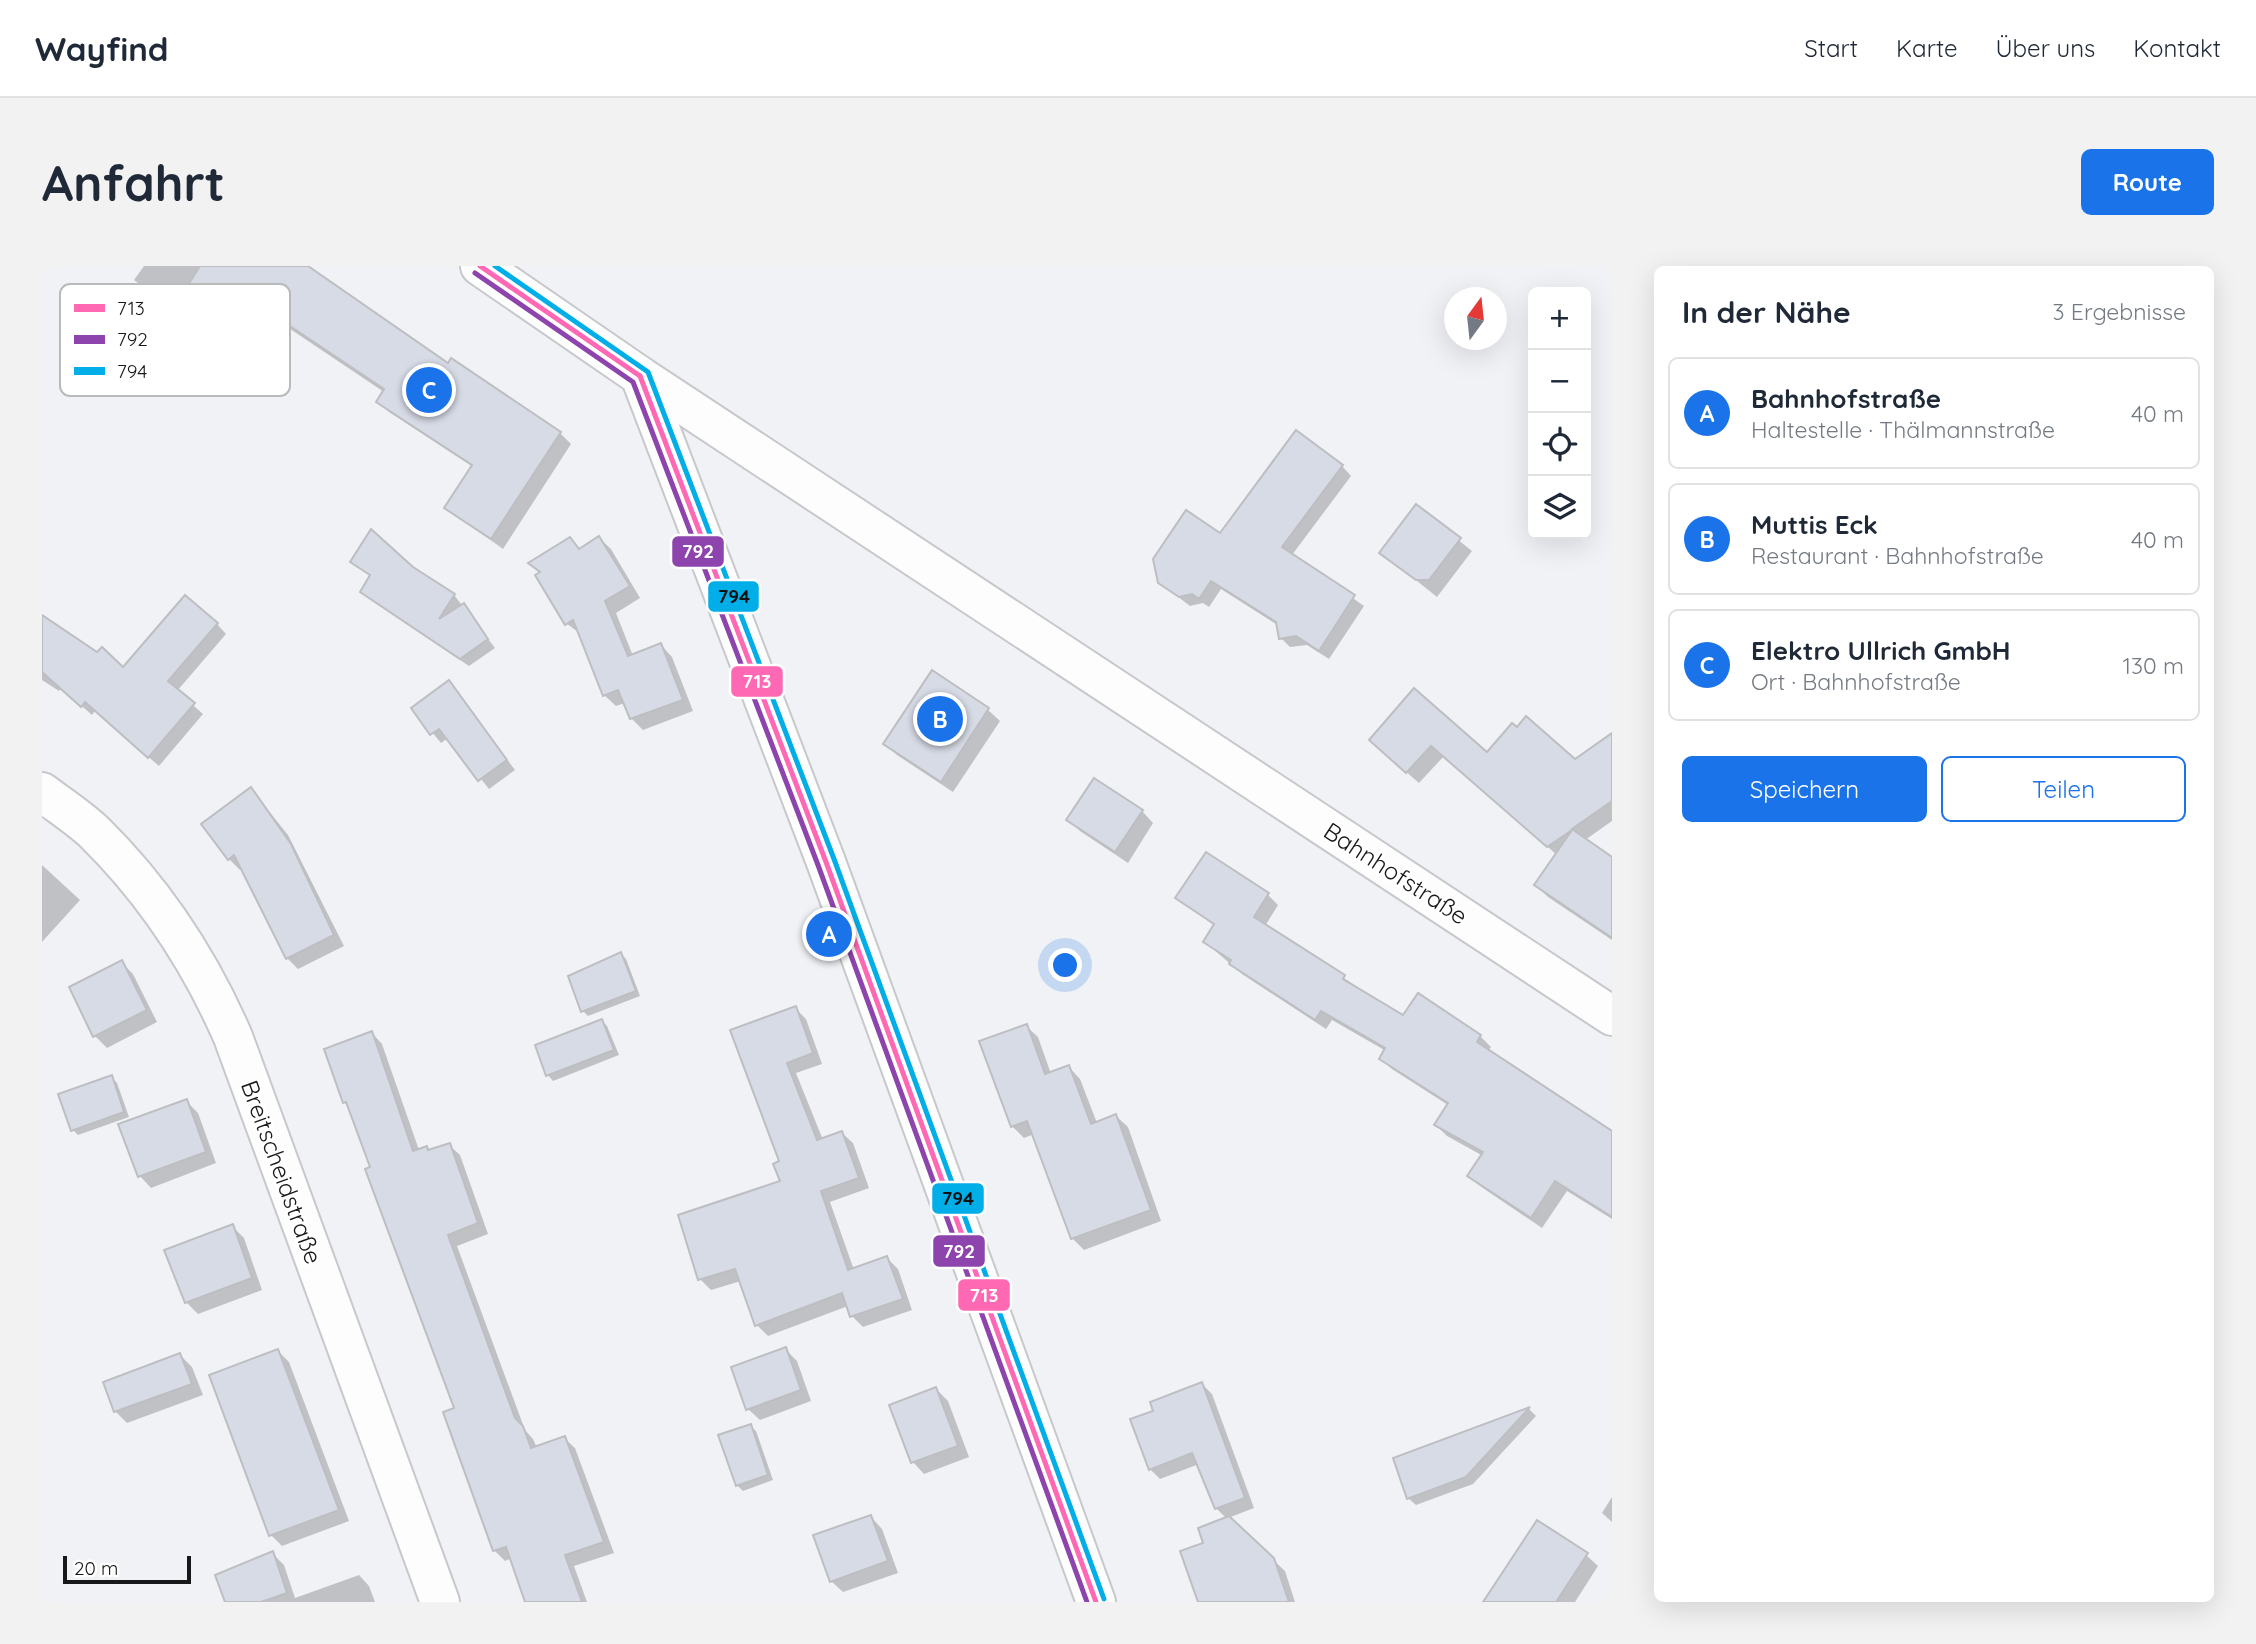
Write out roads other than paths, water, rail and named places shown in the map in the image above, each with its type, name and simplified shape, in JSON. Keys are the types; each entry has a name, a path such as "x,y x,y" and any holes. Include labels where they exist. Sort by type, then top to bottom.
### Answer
{"street":[{"name":"Bahnhofstraße","path":"480,266 640,376 1612,1016"},
{"path":"640,376 826,862 1096,1602"},
{"name":"Breitscheidstraße","path":"42,792 92,831 144,889 212,990 238,1050 440,1602"}],"place":[{"name":"Elektro Ullrich GmbH","path":"429,390"},
{"name":"Muttis Eck","path":"940,719"},
{"name":"Bahnhofstraße","path":"829,934"}]}
